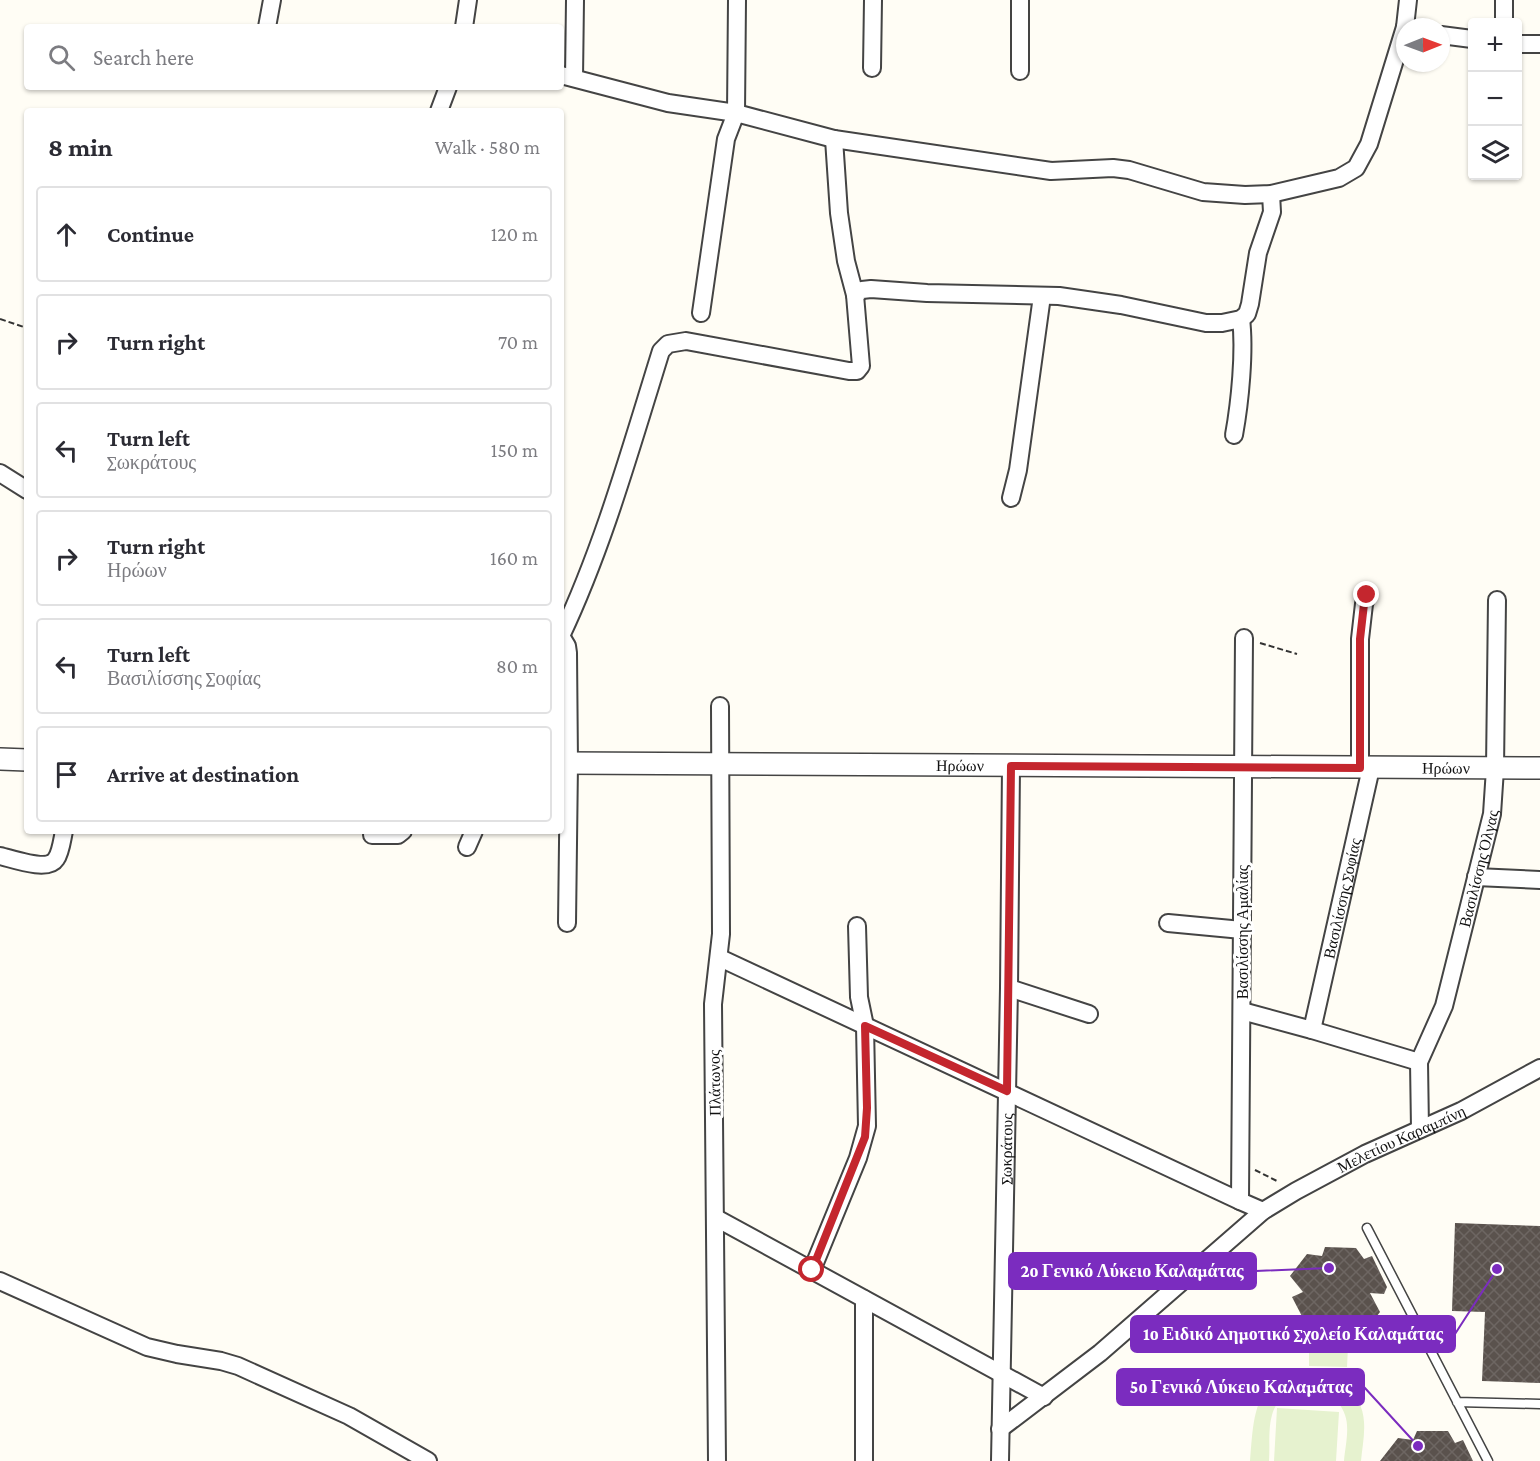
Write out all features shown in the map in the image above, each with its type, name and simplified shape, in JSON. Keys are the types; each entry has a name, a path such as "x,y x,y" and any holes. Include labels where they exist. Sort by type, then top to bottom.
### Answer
{"street":[{"path":"268,24 272,0"},
{"path":"464,24 468,0"},
{"path":"575,0 568,77 668,102 736,113 834,139 1051,171 1113,168 1130,170 1203,192 1245,195 1271,194 1339,178 1356,168 1369,144 1396,58"},
{"path":"701,313 726,139 736,113 737,0"},
{"path":"872,68 873,0"},
{"path":"1020,0 1020,71"},
{"path":"1406,18 1408,0"},
{"path":"1504,0 1504,18"},
{"path":"1450,36 1468,38"},
{"path":"1522,44 1540,44"},
{"path":"440,108 446,90"},
{"path":"564,630 582,592 662,351 668,344 686,341 857,371 861,366 855,295 846,261 839,213 834,139"},
{"path":"855,295 862,290 871,289 1059,296 1121,305 1206,323 1222,323 1241,319 1247,314 1250,304 1258,252 1272,212 1271,194"},
{"path":"1011,498 1018,470 1042,296"},
{"path":"1234,435 1242,349 1241,319"},
{"path":"0,473 24,488"},
{"name":"Βασιλίσσης Σοφίας","path":"1312,1030 1366,768 1360,639 1367,595"},
{"name":"Βασιλίσσης Όλγας","path":"1420,1129 1419,1062 1444,1006 1492,814 1495,769 1497,600"},
{"name":"Βασιλίσσης Αμαλίας","path":"1240,1201 1244,638"},
{"path":"564,641 568,653 565,763 567,923"},
{"name":"Πλάτωνος","path":"717,1461 713,1004 720,958 720,706"},
{"path":"0,759 24,760"},
{"name":"Ηρώων","path":"565,763 1540,768"},
{"name":"Σωκράτους","path":"1000,1461 1011,766"},
{"path":"0,856 41,865 52,864 57,858 63,834"},
{"path":"372,835 399,834"},
{"path":"467,847 473,834"},
{"path":"1476,877 1540,880"},
{"path":"1168,923 1242,930"},
{"path":"812,1270 865,1137 867,1108 865,1026 859,996 858,926"},
{"path":"720,958 1263,1211"},
{"path":"1009,988 1089,1014"},
{"path":"1242,1011 1419,1062"},
{"name":"Μελετίου Καραμπίνη","path":"1000,1429 1100,1353 1263,1211 1323,1176 1461,1111 1540,1068"},
{"path":"716,1218 1044,1397"},
{"path":"0,1281 147,1347 238,1366 349,1416 428,1461"},
{"path":"864,1299 864,1461"}],"lane":[{"path":"1367,1228 1488,1461"},
{"path":"1457,1402 1540,1404"}],"path":[{"path":"0,319 24,326"},
{"path":"1244,638 1297,654"}],"green space":[{"path":"1309,1346 1348,1347 1347,1367 1309,1366"},
{"path":"1308,1372 1328,1376 1346,1386 1359,1402 1364,1427 1361,1461 1344,1461 1347,1426 1345,1415 1339,1404 1320,1391 1308,1389 1297,1390 1286,1395 1278,1403 1271,1420 1269,1461 1250,1461 1255,1415 1266,1391 1276,1382 1290,1375"},
{"path":"1277,1408 1339,1412 1336,1461 1274,1461"}],"building":[{"path":"1455,1223 1540,1226 1540,1383 1482,1381 1485,1312 1452,1311"},
{"path":"1325,1247 1356,1248 1364,1259 1372,1256 1387,1287 1384,1294 1370,1293 1380,1312 1363,1334 1354,1327 1354,1338 1323,1337 1318,1325 1308,1328 1292,1297 1303,1292 1290,1276 1307,1254 1322,1256"},
{"path":"1417,1431 1448,1431 1455,1443 1463,1440 1473,1461 1380,1461 1398,1438 1413,1440"}],"place":[{"name":"2ο Γενικό Λύκειο Καλαμάτας","path":"1329,1268"},
{"name":"1ο Ειδικό Δημοτικό Σχολείο Καλαμάτας","path":"1497,1269"},
{"name":"5ο Γενικό Λύκειο Καλαμάτας","path":"1418,1446"}],"route":[{"path":"812,1270 865,1137 867,1126 865,1026 1007,1091 1011,766 1360,768 1360,624 1367,595"}]}
